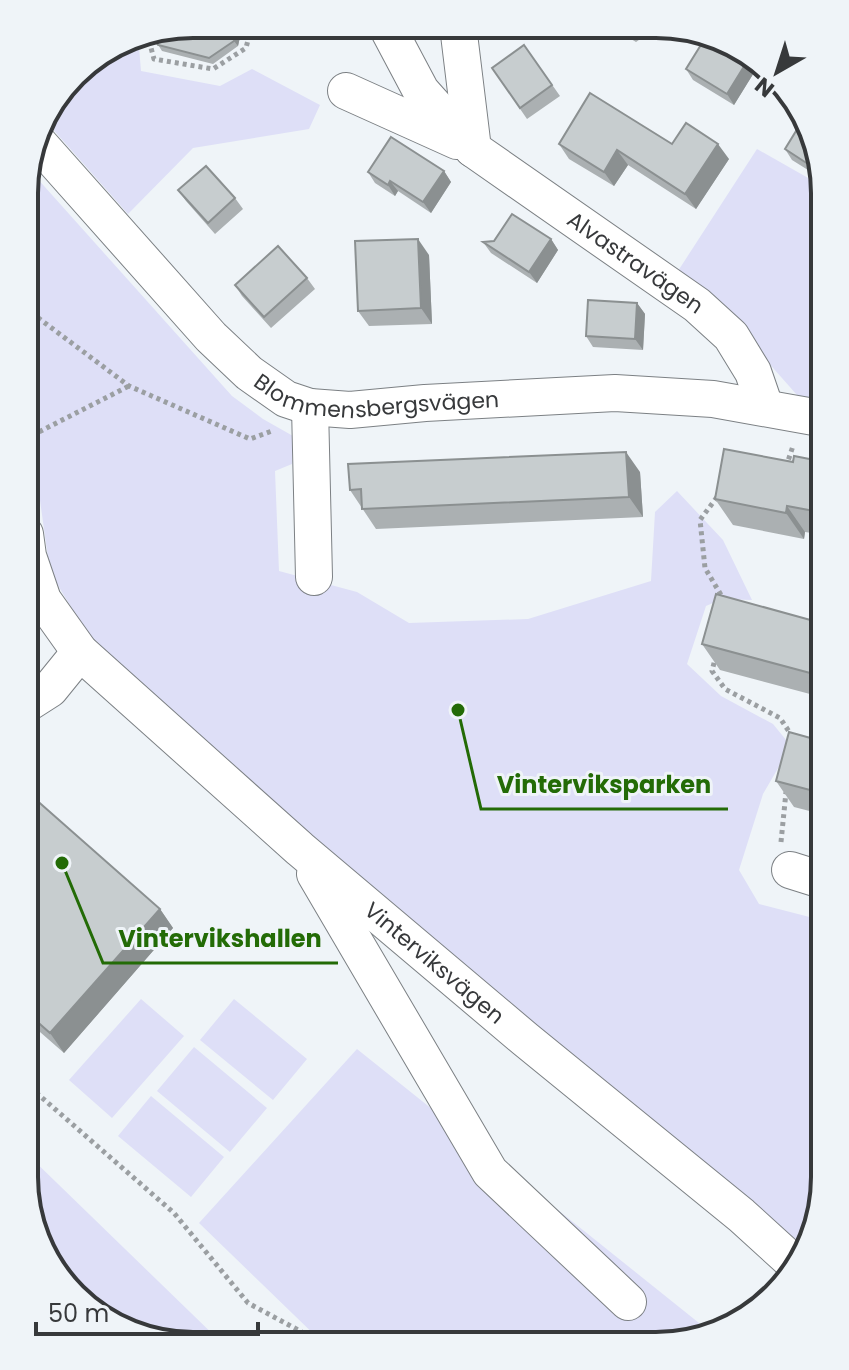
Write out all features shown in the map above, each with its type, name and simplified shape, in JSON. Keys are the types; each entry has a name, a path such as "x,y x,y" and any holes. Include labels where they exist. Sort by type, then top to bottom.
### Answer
{"street":[{"path":"393,38 421,91 473,149"},
{"path":"459,38 473,149"},
{"name":"Alvastravägen","path":"346,91 473,149 697,305 731,336 753,372 765,407"},
{"name":"Blommensbergsvägen","path":"41,163 249,373 286,399 310,407 350,410 615,393 713,399 811,416"},
{"path":"310,407 314,577"},
{"name":"Vinterviksvägen","path":"38,604 80,652 300,849 525,1039 741,1215 788,1258"},
{"path":"38,697 50,689 80,652"},
{"path":"300,849 490,1172 628,1302"},
{"path":"790,870 811,877"}],"path":[{"path":"150,44 154,59 213,69 246,48 248,38"},
{"path":"38,318 129,386 250,439 272,431"},
{"path":"38,432 129,386"},
{"path":"783,476 811,423"},
{"path":"723,490 700,520 705,568 729,608"},
{"path":"719,645 712,671 725,689 780,718 794,739"},
{"path":"786,792 781,842 790,870"},
{"path":"38,1094 174,1213 248,1303 302,1332"}],"shaded area":[{"path":"139,48 141,71 220,86 252,69 320,105 309,129 193,148 128,214 52,129 76,91 91,76 124,54"},
{"path":"757,149 810,179 811,398 797,395 706,292 678,271"},
{"path":"39,180 232,396 293,436 292,464 275,471 279,571 357,592 409,623 528,619 651,581 655,512 677,491 723,540 752,600 722,599 706,606 687,664 721,696 773,724 791,746 763,794 739,870 759,904 811,917 811,1188 803,1227 795,1246 414,927 93,644 50,572 38,486"},
{"path":"141,999 184,1036 112,1118 69,1080"},
{"path":"234,999 307,1059 273,1100 200,1040"},
{"path":"194,1047 267,1108 230,1152 157,1091"},
{"path":"357,1049 702,1325 656,1332 312,1332 199,1223"},
{"path":"151,1096 224,1157 191,1197 118,1136"},
{"path":"38,1165 211,1332 172,1331 133,1320 98,1300 83,1287 70,1272 50,1237 41,1208"}],"building":[{"path":"235,38 209,58 156,42 172,39"},
{"path":"524,45 552,85 520,108 492,68"},
{"path":"701,45 737,61 737,78 727,94 686,69"},
{"path":"590,93 672,144 686,123 718,144 685,194 617,150 604,172 559,144"},
{"path":"797,129 808,164 808,164 785,149"},
{"path":"391,137 444,171 423,202 390,181 388,185 368,172"},
{"path":"206,166 235,198 208,223 178,190"},
{"path":"512,214 551,239 529,272 483,242 494,241"},
{"path":"418,239 421,308 358,311 355,241"},
{"path":"278,246 307,278 264,317 235,285"},
{"path":"588,300 637,303 635,339 586,336"},
{"path":"724,449 793,462 794,456 811,459 811,510 787,506 786,513 715,499"},
{"path":"626,452 629,497 362,509 361,489 350,490 348,464"},
{"path":"716,594 811,620 811,673 702,644"},
{"path":"789,732 811,738 811,790 776,781"},
{"path":"38,801 160,909 50,1033 38,1022"}],"place":[{"name":"Vinterviksparken","path":"458,710"},
{"name":"Vintervikshallen","path":"62,863"}]}
